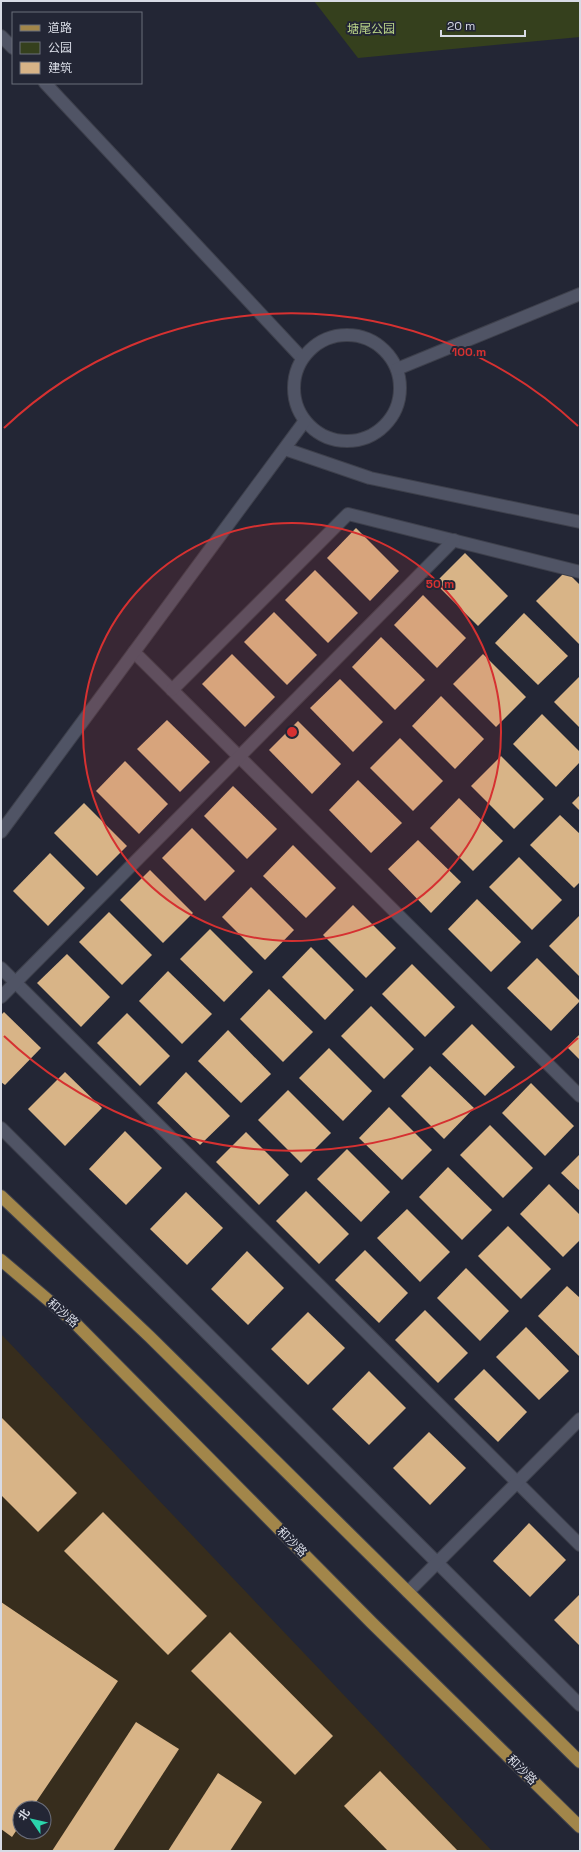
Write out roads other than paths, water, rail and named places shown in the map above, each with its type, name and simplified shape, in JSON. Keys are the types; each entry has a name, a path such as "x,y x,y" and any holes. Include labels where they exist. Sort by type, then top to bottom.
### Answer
{"main road":[{"path":"1,1196 155,1343 580,1762"},
{"name":"和沙路","path":"1,1260 74,1322 378,1628 580,1827"}],"street":[{"path":"1,36 12,47"},
{"path":"46,84 302,358"},
{"path":"397,369 580,294"},
{"path":"348,334 365,337 377,343 390,356 397,369 401,387 396,410 385,426 367,438 357,441 337,441 320,435 304,422 295,403 293,385 294,374 302,358 314,345 330,337 348,334"},
{"path":"1,832 304,422"},
{"path":"285,449 370,478 580,522"},
{"path":"172,690 348,514 580,572"},
{"path":"1,997 454,540"},
{"path":"134,652 580,1096"},
{"path":"1,968 580,1545"},
{"path":"1,1128 580,1705"},
{"path":"408,1592 580,1419"}],"park label":[{"name":"塘尾公园","path":"371,29"}]}
